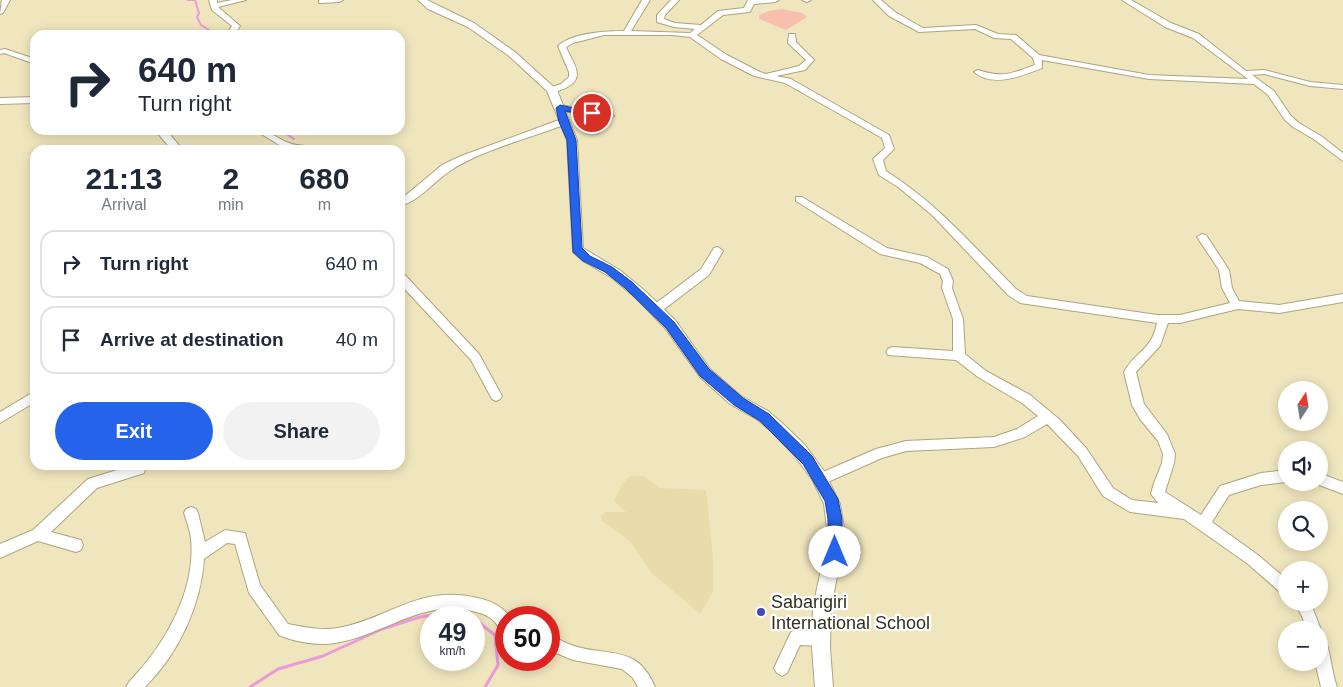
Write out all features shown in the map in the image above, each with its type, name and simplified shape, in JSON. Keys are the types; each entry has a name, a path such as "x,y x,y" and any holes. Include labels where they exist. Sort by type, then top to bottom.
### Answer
{"main road":[{"path":"0,11 6,0"},
{"path":"422,0 472,25 512,54 552,90 560,108 563,122 572,140 577,249 586,259 608,269 655,310 670,325 704,372 738,402 765,418 807,460 821,480 831,499 835,519 835,552 826,582 822,639 824,687"},
{"path":"0,101 30,100"},
{"path":"405,200 446,168 465,158 563,122"},
{"path":"164,135 174,145"}],"street":[{"path":"213,3 242,0"},
{"path":"322,2 339,0"},
{"path":"627,32 646,0"},
{"path":"675,0 661,14 660,20 674,25 702,27"},
{"path":"692,35 721,13 747,10 751,1 775,0"},
{"path":"877,0 892,14 922,30 976,27 997,36 1013,37 1036,57 1039,66 1013,76 990,79 978,72"},
{"path":"1126,0 1168,25 1196,36 1271,93 1288,118 1296,125 1318,138 1343,158"},
{"path":"213,3 236,26 233,30"},
{"path":"552,90 565,86 572,79 573,69 562,46 570,41 594,34 627,32 692,35 720,55 750,70 796,86 834,110 886,137 890,149 878,160 882,173 914,193 945,220 1012,292 1024,300 1103,310 1142,319 1180,319 1236,305 1279,309 1343,298"},
{"path":"767,75 802,68 810,60 792,43 792,36"},
{"path":"0,52 5,51 30,60"},
{"path":"1036,57 1149,77 1257,82"},
{"path":"1245,73 1264,72 1310,84 1343,87"},
{"path":"560,108 610,116"},
{"path":"268,135 285,145"},
{"path":"799,199 884,251 923,260 944,272 948,280 947,288 958,319 959,356"},
{"path":"1202,237 1224,270 1227,288 1236,305"},
{"path":"655,310 705,272 718,251"},
{"path":"405,282 475,357 496,396"},
{"path":"1163,319 1160,336 1153,348 1139,358 1130,372 1136,399 1144,415 1166,443 1169,456 1158,484 1158,494 1168,503 1203,524 1278,580"},
{"path":"892,352 959,356 982,374 1026,398 1047,417 1082,452 1108,492 1130,506 1185,512"},
{"path":"0,418 30,399"},
{"path":"821,480 880,452 906,446 994,442 1021,433 1047,417"},
{"path":"0,551 38,535 93,483 135,470"},
{"path":"1203,524 1225,490 1261,479 1278,477"},
{"path":"1328,482 1343,488"},
{"path":"134,687 144,678 171,639 190,600 199,541 191,513"},
{"path":"38,535 76,545"},
{"path":"197,556 224,536 240,538 254,588 284,630 314,636 343,635 402,610 436,601 465,600 495,610"},
{"path":"782,668 796,637 822,639"},
{"path":"560,647 573,653 624,662 638,673 647,687"},
{"path":"1324,671 1329,687"}],"shaded area":[{"path":"782,9 802,13 807,17 786,30 759,19 759,15"},
{"path":"630,476 644,476 660,488 706,490 713,557 713,592 700,614 651,572 630,541 602,521 601,516 605,512 626,512 614,501 622,484"}],"waterway":[{"path":"188,0 194,0"},
{"path":"195,0 199,13 197,17 201,25 209,30"},
{"path":"288,135 294,139"},
{"path":"250,687 278,669 323,656 382,629 420,617"},
{"path":"485,627 495,635 498,665 485,687"}],"place":[{"name":"Sabarigiri International School","path":"761,612"}],"route":[{"path":"592,113 560,108 563,122 572,140 571,149 575,169 574,225 577,249 586,259 608,269 628,285 670,325 704,372 738,402 765,418 807,460 831,499 835,519 835,552"}]}
